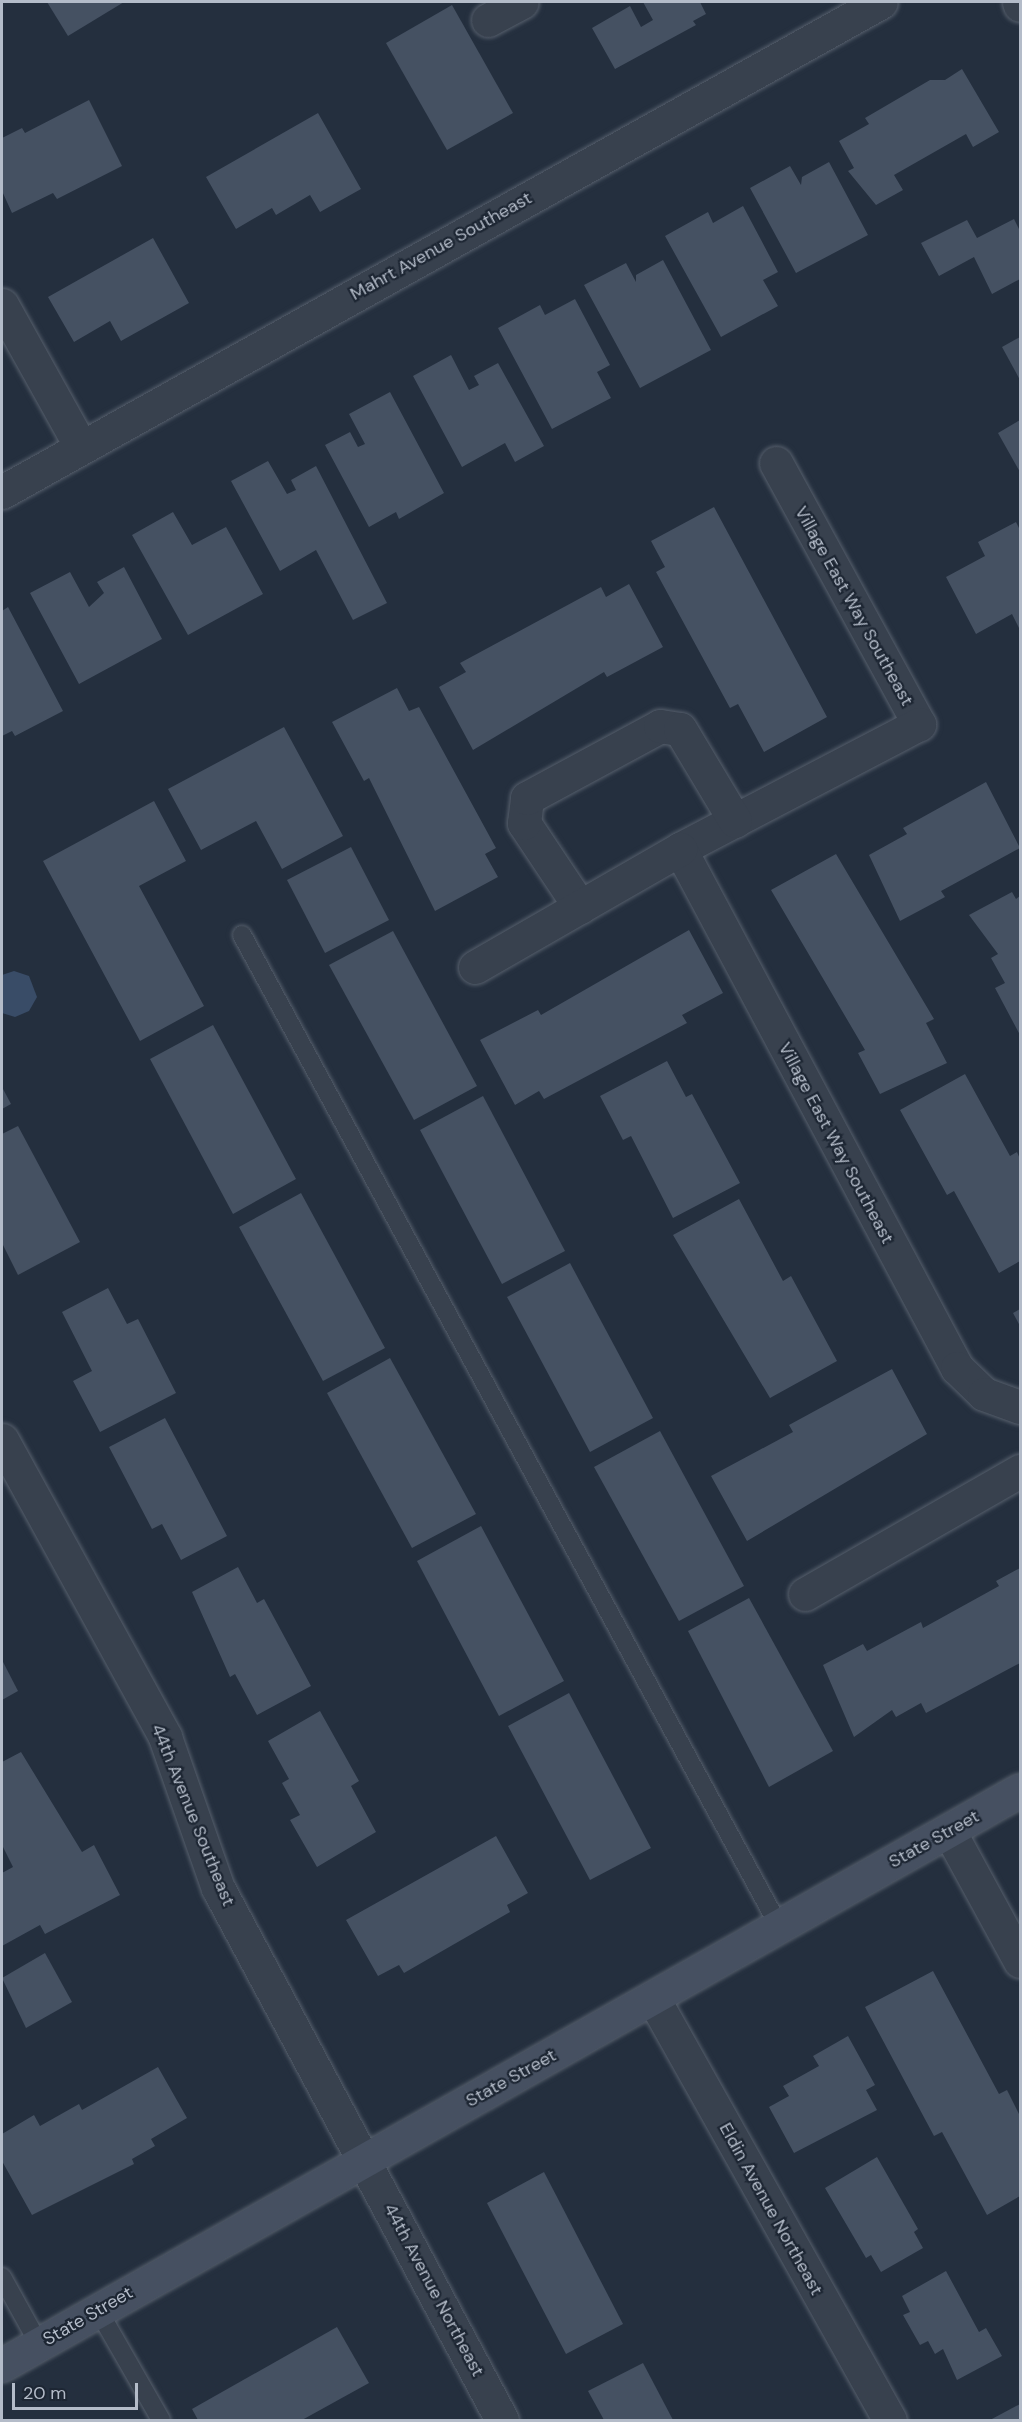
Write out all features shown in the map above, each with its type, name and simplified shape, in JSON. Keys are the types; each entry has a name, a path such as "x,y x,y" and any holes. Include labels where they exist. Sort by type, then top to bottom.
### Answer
{"main road":[{"name":"State Street","path":"2,2365 1020,1790"}],"street":[{"path":"488,20 522,2"},
{"name":"Mahrt Avenue Southeast","path":"2,492 881,2"},
{"path":"2,305 81,447"},
{"name":"Village East Way Southeast","path":"475,967 680,849 919,724 776,463"},
{"path":"580,907 524,823 527,798 660,726 680,729 735,820"},
{"name":"Village East Way Southeast","path":"680,849 957,1368 984,1394 1020,1407"},
{"name":"44th Avenue Southeast","path":"2,1440 165,1737 218,1888 365,2159"},
{"path":"805,1594 1020,1471"},
{"path":"949,1831 1020,1961"},
{"name":"Eldin Avenue Northeast","path":"653,1998 890,2421"},
{"name":"44th Avenue Northeast","path":"365,2159 502,2421"}],"lane":[{"path":"242,935 779,1926"},
{"path":"2,2277 39,2344"},
{"path":"98,2310 161,2421"}],"water":[{"path":"14,971 29,976 37,997 29,1011 15,1017 2,1013 2,975"}],"building":[{"path":"47,2 124,2 68,36"},
{"path":"643,2 700,2 706,14 693,21 696,25 615,69 592,28 630,6 641,27 653,20"},
{"path":"452,5 513,113 447,150 386,43"},
{"path":"962,69 999,132 973,147 966,134 894,175 903,190 876,205 848,171 854,168 839,141 869,124 865,118 930,80 945,80"},
{"path":"89,100 122,166 57,199 53,193 12,213 2,191 2,138 22,128 25,133"},
{"path":"318,113 361,189 320,212 310,195 276,215 272,208 236,229 206,177"},
{"path":"829,162 868,235 796,273 750,188 790,166 801,185 802,177"},
{"path":"743,206 778,272 763,280 778,306 721,337 665,236 708,212 713,223"},
{"path":"1014,219 1020,231 1020,279 992,294 974,257 939,276 921,243 967,220 977,238"},
{"path":"153,238 189,303 121,341 110,321 74,342 48,297"},
{"path":"663,260 711,350 640,388 584,285 626,263 636,282 636,275"},
{"path":"575,299 610,365 597,372 611,398 552,429 498,328 540,305 545,315"},
{"path":"1020,337 1020,380 1002,347"},
{"path":"451,355 469,390 479,385 474,376 498,363 544,446 515,462 505,443 462,467 413,376"},
{"path":"390,392 444,493 399,519 396,512 369,527 325,445 350,432 358,447 365,444 349,414"},
{"path":"1020,420 1020,472 998,433"},
{"path":"268,461 287,494 296,490 291,480 316,466 387,603 353,620 316,550 280,571 231,481"},
{"path":"714,507 827,717 764,752 738,704 730,708 656,572 665,567 651,541"},
{"path":"173,512 192,545 226,527 263,594 188,635 132,535"},
{"path":"1016,522 1020,530 1020,630 1012,614 976,634 946,577 985,556 978,542"},
{"path":"124,567 162,639 79,684 30,593 70,572 89,607 104,593 97,582"},
{"path":"629,584 663,647 607,677 604,672 473,750 439,687 466,672 460,663 601,587 606,597"},
{"path":"8,607 63,711 15,736 12,731 2,736 2,611"},
{"path":"397,688 409,711 419,707 496,848 485,854 498,877 435,911 369,778 364,781 332,722"},
{"path":"284,727 343,836 282,869 256,821 201,850 168,789"},
{"path":"986,782 1020,848 941,891 945,897 900,921 869,855 907,834 903,828"},
{"path":"154,801 186,861 139,886 204,1006 140,1041 43,861"},
{"path":"351,847 389,920 325,953 287,880"},
{"path":"836,854 934,1019 926,1023 947,1063 880,1094 858,1053 865,1050 771,890"},
{"path":"1012,892 1016,899 1020,896 1020,1035 995,988 1005,983 991,958 998,954 969,915"},
{"path":"689,930 723,993 682,1015 687,1023 544,1099 539,1091 515,1105 480,1040 538,1010 541,1015"},
{"path":"393,931 477,1086 414,1120 329,965"},
{"path":"213,1025 296,1179 233,1214 150,1059"},
{"path":"667,1061 686,1097 692,1094 740,1183 673,1218 631,1136 623,1140 600,1096"},
{"path":"965,1074 1010,1156 1017,1152 1020,1159 1020,1261 999,1273 954,1191 947,1195 900,1110"},
{"path":"2,1087 11,1104 2,1109"},
{"path":"483,1096 565,1251 502,1284 420,1130"},
{"path":"18,1126 80,1242 18,1275 2,1243 2,1134"},
{"path":"301,1193 385,1348 323,1381 239,1227"},
{"path":"739,1199 783,1281 791,1276 837,1361 770,1398 673,1235"},
{"path":"570,1263 653,1418 590,1452 507,1297"},
{"path":"108,1288 127,1324 138,1319 176,1393 100,1432 73,1381 92,1371 62,1312"},
{"path":"1020,1309 1020,1326 1013,1313"},
{"path":"390,1358 476,1514 412,1548 327,1393"},
{"path":"892,1369 927,1434 747,1541 711,1476 793,1432 789,1425"},
{"path":"165,1418 227,1536 181,1560 162,1524 152,1529 109,1447"},
{"path":"660,1431 744,1586 679,1621 594,1467"},
{"path":"481,1526 564,1681 499,1716 417,1561"},
{"path":"238,1567 257,1603 264,1599 311,1686 257,1715 235,1674 230,1677 192,1592"},
{"path":"1020,1568 1020,1663 926,1713 921,1703 896,1717 892,1710 854,1737 823,1665 863,1644 867,1651 921,1622 923,1628 999,1586 996,1581"},
{"path":"749,1598 833,1751 769,1787 688,1631"},
{"path":"2,1660 18,1691 2,1700"},
{"path":"569,1693 651,1848 590,1880 508,1726"},
{"path":"320,1711 359,1781 351,1786 376,1832 317,1867 290,1820 300,1815 282,1783 289,1779 268,1741"},
{"path":"21,1752 82,1852 94,1845 120,1895 45,1934 40,1925 2,1946 2,1873 13,1867 2,1845 2,1762"},
{"path":"496,1836 528,1893 507,1905 510,1912 404,1973 399,1965 378,1976 346,1920"},
{"path":"45,1953 72,2002 26,2028 2,1978"},
{"path":"933,1971 999,2094 1007,2090 1020,2116 1020,2196 987,2215 942,2132 934,2136 865,2007"},
{"path":"848,2036 875,2085 866,2090 877,2110 794,2153 769,2107 789,2096 783,2086 819,2066 813,2056"},
{"path":"158,2067 187,2118 151,2139 155,2146 132,2159 134,2164 32,2215 2,2161 2,2134 34,2115 40,2126 79,2104 82,2110"},
{"path":"877,2157 918,2229 914,2232 923,2248 881,2272 871,2255 866,2258 825,2188"},
{"path":"544,2172 623,2324 566,2354 487,2203"},
{"path":"946,2271 979,2332 986,2328 1002,2356 957,2380 943,2349 935,2354 928,2341 920,2345 903,2315 910,2312 902,2296"},
{"path":"337,2327 369,2383 302,2420 198,2420 192,2409"},
{"path":"643,2363 673,2420 604,2420 588,2391"},
{"path":"1020,2404 1020,2420 990,2420"}]}
